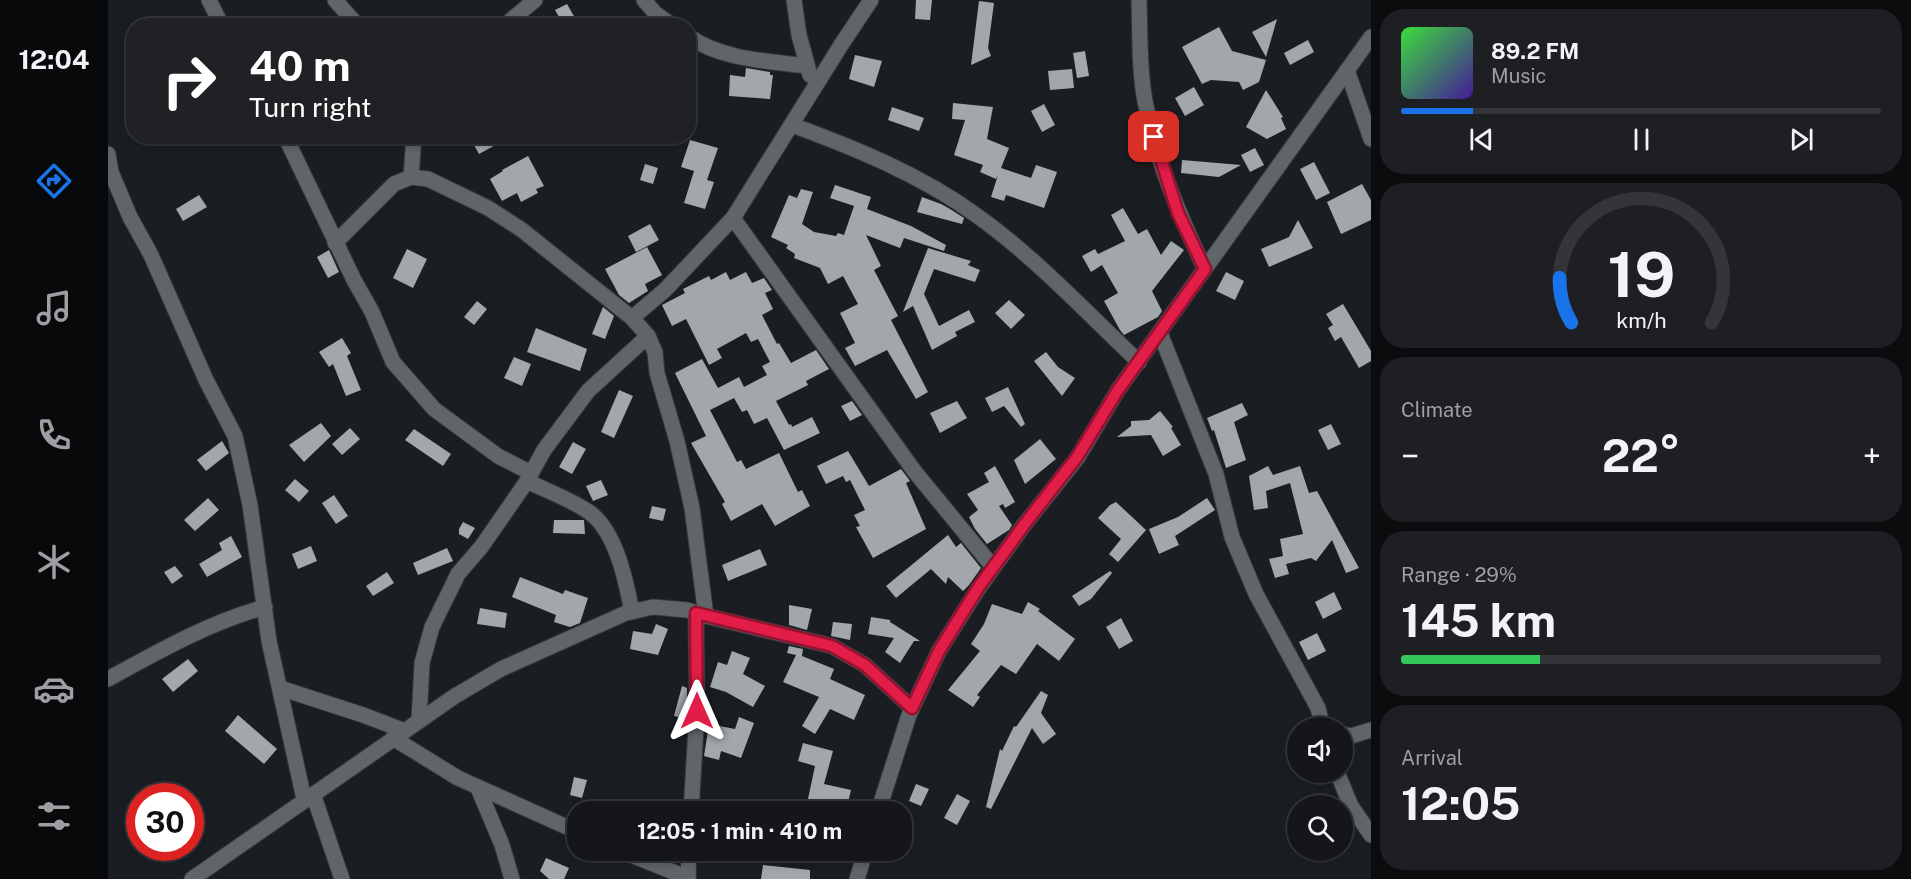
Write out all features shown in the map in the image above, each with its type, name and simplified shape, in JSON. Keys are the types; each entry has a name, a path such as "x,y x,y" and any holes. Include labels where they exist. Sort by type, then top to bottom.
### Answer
{"street":[{"path":"209,0 218,18"},
{"path":"335,0 351,18"},
{"path":"516,6 534,0"},
{"path":"644,0 662,18"},
{"path":"794,0 799,35 813,90"},
{"path":"632,318 665,290 732,218 871,0"},
{"path":"1138,0 1145,99 1159,155 1178,213 1205,269"},
{"path":"882,801 912,708 939,651 993,567 1077,457 1118,390 1371,38"},
{"path":"696,41 743,58 807,66"},
{"path":"1347,70 1371,139"},
{"path":"792,125 828,138 910,176 976,215 1009,241 1139,362"},
{"path":"289,144 372,312 393,362 434,409 529,477 591,513 603,526 625,574 632,612"},
{"path":"411,177 413,144"},
{"path":"108,154 109,173 151,255 206,380 235,436 250,505 269,641 279,688 309,797 342,879"},
{"path":"336,243 394,184 411,177 428,179 488,208 522,230 632,318 648,336 655,352 657,373 677,441 692,508 701,614 692,801"},
{"path":"732,218 915,472 993,567"},
{"path":"1160,333 1216,474 1236,547 1256,594 1318,708 1320,717"},
{"path":"419,721 422,663 432,627 458,574 482,546 529,477 544,450 588,391 648,336"},
{"path":"108,679 183,638 230,617 265,607"},
{"path":"192,879 455,696 501,669 575,635 632,612 653,607 687,610 832,646 865,665 912,708"},
{"path":"279,688 363,715 399,735 458,778 567,827"},
{"path":"1353,735 1371,730"},
{"path":"1342,783 1351,806 1371,835"},
{"path":"478,788 502,845 512,879"},
{"path":"646,861 688,878 689,861"},
{"path":"857,879 863,861"}],"building":[{"path":"916,0 932,0 930,20 915,19"},
{"path":"979,1 994,3 988,48 991,56 971,65"},
{"path":"567,4 575,18 560,18 555,10"},
{"path":"1277,19 1266,57 1252,32"},
{"path":"1219,27 1232,51 1266,60 1259,82 1243,90 1239,82 1211,80 1202,84 1182,47"},
{"path":"1308,40 1314,52 1290,65 1284,53"},
{"path":"1085,51 1089,76 1077,78 1073,53"},
{"path":"855,55 882,61 874,87 849,79"},
{"path":"746,68 770,72 770,75 773,75 770,99 729,96 730,75 745,77"},
{"path":"1072,69 1074,88 1050,90 1048,71"},
{"path":"1194,87 1204,105 1185,116 1175,98"},
{"path":"1266,90 1283,117 1281,118 1286,129 1267,139 1246,127"},
{"path":"953,103 993,107 987,139 1009,148 1001,168 1031,178 1036,165 1057,172 1044,208 1006,195 1004,201 991,197 998,175 996,179 980,172 983,165 954,155 965,120 952,119"},
{"path":"1044,104 1055,125 1042,132 1031,111"},
{"path":"892,107 924,118 919,131 888,120"},
{"path":"696,142 718,148 707,180 714,182 705,209 684,203 694,171 681,167 689,144 696,144"},
{"path":"473,144 497,144 479,154"},
{"path":"1255,148 1264,165 1250,172 1241,155"},
{"path":"528,156 544,186 536,189 538,193 521,202 517,193 502,201 490,179"},
{"path":"1182,160 1241,165 1219,177 1181,173"},
{"path":"1314,162 1330,193 1316,200 1300,169"},
{"path":"645,164 658,168 653,184 640,180"},
{"path":"1362,184 1371,200 1371,220 1341,234 1327,202"},
{"path":"835,185 871,197 867,209 911,226 946,245 944,251 904,238 900,248 866,235 881,266 874,270 898,316 891,320 928,392 916,399 887,350 855,366 845,348 855,343 840,313 858,304 843,276 828,284 820,268 794,258 795,254 786,248 788,245 771,237 789,195 797,198 801,189 813,192 802,224 814,232 844,235 854,206 830,198"},
{"path":"199,195 207,207 183,221 176,209"},
{"path":"922,197 941,204 964,218 962,224 917,212"},
{"path":"1123,208 1138,234 1147,229 1161,255 1171,241 1184,250 1152,291 1162,311 1158,317 1124,335 1104,301 1118,293 1102,265 1091,272 1082,256 1095,249 1098,254 1125,241 1111,215"},
{"path":"1298,220 1313,248 1269,267 1261,249 1289,237"},
{"path":"650,224 659,240 636,252 628,236"},
{"path":"647,247 662,275 645,284 648,291 629,303 619,295 605,269"},
{"path":"928,248 971,261 968,265 980,270 975,282 934,269 924,294 939,326 969,310 975,322 955,332 957,336 932,350 913,306 903,312"},
{"path":"407,249 427,259 413,288 393,278"},
{"path":"329,250 339,272 328,278 317,257"},
{"path":"726,272 730,280 746,272 752,283 764,278 772,290 765,293 773,309 762,315 777,344 779,343 791,363 816,350 829,369 806,381 808,385 776,401 789,425 791,424 792,427 812,417 820,433 784,450 767,418 754,424 747,410 742,412 734,398 710,410 737,462 741,460 746,469 779,453 798,492 802,490 810,506 775,526 762,504 731,521 722,504 725,502 691,443 706,436 675,373 702,359 718,388 739,377 744,387 767,375 762,366 770,362 758,339 751,342 746,333 717,349 722,358 709,365 686,319 672,326 662,305 685,293 683,289 709,276 711,280"},
{"path":"1226,272 1244,281 1235,300 1216,291"},
{"path":"1009,300 1025,315 1011,329 995,313"},
{"path":"477,301 487,309 474,325 464,317"},
{"path":"1343,304 1371,351 1371,361 1359,368 1341,337 1335,341 1328,328 1333,325 1326,314"},
{"path":"603,307 614,316 605,339 592,334"},
{"path":"536,328 587,349 580,371 527,352"},
{"path":"342,338 351,353 347,356 361,390 346,396 333,364 329,367 319,352"},
{"path":"1046,352 1058,367 1075,378 1062,396 1034,361"},
{"path":"514,357 531,364 522,386 504,378"},
{"path":"1008,387 1025,424 1021,427 1004,406 992,412 985,398"},
{"path":"619,390 633,396 614,438 601,432"},
{"path":"852,401 862,415 850,421 841,406"},
{"path":"957,401 967,418 940,433 930,413"},
{"path":"1242,403 1248,415 1234,422 1246,460 1226,468 1214,430 1212,431 1207,418"},
{"path":"1160,411 1173,427 1171,428 1181,445 1163,456 1151,435 1117,437 1131,426 1131,421 1149,420"},
{"path":"321,423 331,436 304,462 289,445"},
{"path":"1331,424 1341,444 1328,450 1318,430"},
{"path":"350,428 360,439 342,455 332,444"},
{"path":"414,429 451,454 443,466 405,440"},
{"path":"1040,439 1056,459 1025,484 1014,460"},
{"path":"222,441 229,453 206,471 197,460"},
{"path":"573,442 586,449 572,474 559,467"},
{"path":"848,451 869,486 901,469 910,481 906,483 926,529 873,558 856,527 860,526 854,515 865,510 850,480 846,482 843,476 826,484 817,466"},
{"path":"995,466 1015,502 1005,508 1003,504 999,506 1012,525 1009,530 987,544 969,517 978,510 967,494 989,482 984,473"},
{"path":"1268,466 1273,475 1300,466 1309,493 1317,491 1359,568 1346,573 1332,540 1316,561 1311,558 1286,564 1289,574 1275,578 1269,559 1283,556 1280,539 1303,534 1290,483 1266,491 1268,508 1254,510 1249,476"},
{"path":"295,479 309,491 299,502 285,490"},
{"path":"601,480 608,495 593,501 586,486"},
{"path":"334,495 348,516 336,524 322,503"},
{"path":"208,498 219,510 195,531 184,520"},
{"path":"1207,498 1215,510 1175,536 1179,545 1159,554 1149,529 1178,517"},
{"path":"1116,502 1146,530 1118,562 1109,554 1121,539 1098,518"},
{"path":"652,506 666,509 663,521 649,518"},
{"path":"554,520 584,520 585,534 553,533"},
{"path":"463,522 475,528 468,539 459,534"},
{"path":"948,535 956,547 961,543 981,568 969,585 963,591 948,577 946,584 931,569 896,598 886,586"},
{"path":"231,536 242,557 207,577 199,564 222,550 219,543"},
{"path":"311,546 317,561 298,569 292,554"},
{"path":"447,548 453,561 418,575 413,563"},
{"path":"760,549 767,565 728,581 722,565"},
{"path":"175,566 183,576 172,584 164,572"},
{"path":"1110,571 1112,573 1091,599 1079,606 1072,596"},
{"path":"387,572 394,583 373,596 366,586"},
{"path":"520,577 563,594 565,590 588,598 580,623 570,627 554,622 556,615 512,597"},
{"path":"1334,592 1342,609 1323,619 1315,602"},
{"path":"1028,602 1040,609 1038,611 1075,639 1059,661 1037,644 1016,674 1001,665 977,695 980,697 973,707 948,690 980,651 971,644 984,624 992,604 1022,614"},
{"path":"789,605 812,609 807,630 789,625"},
{"path":"480,608 507,613 505,628 477,624"},
{"path":"871,617 890,620 920,641 914,641 900,663 885,652 894,638 868,634"},
{"path":"1121,618 1133,641 1119,649 1106,627"},
{"path":"833,622 852,624 850,640 831,636"},
{"path":"656,624 668,629 658,655 630,649 633,631 652,634"},
{"path":"1317,633 1326,651 1308,660 1299,642"},
{"path":"789,646 803,649 802,656 834,669 830,679 865,695 854,720 830,709 815,734 802,726 819,697 783,682 796,655 787,653"},
{"path":"732,651 750,658 743,674 765,686 753,707 726,692 710,687 718,662 727,665"},
{"path":"188,659 198,671 173,692 162,679"},
{"path":"682,686 687,688 687,719 674,716"},
{"path":"1041,691 1048,695 1041,713 1056,734 1043,744 1032,728 991,809 986,807 1000,749 1002,751 1014,726 1016,727"},
{"path":"238,715 277,749 264,764 225,731"},
{"path":"739,717 754,723 741,758 721,751 719,760 704,756 709,724 735,729"},
{"path":"803,743 833,751 824,784 851,790 848,801 808,799 815,766 798,761"},
{"path":"574,777 587,780 582,798 570,795"},
{"path":"916,784 929,789 921,806 909,801"},
{"path":"957,794 970,801 957,825 944,818"},
{"path":"546,858 569,868 564,879 549,879 540,871"},
{"path":"763,865 810,870 810,879 761,879"}],"route":[{"path":"697,711 696,613 832,646 865,665 912,708 939,651 978,588 1077,457 1118,390 1205,269 1178,213 1154,137"}]}
